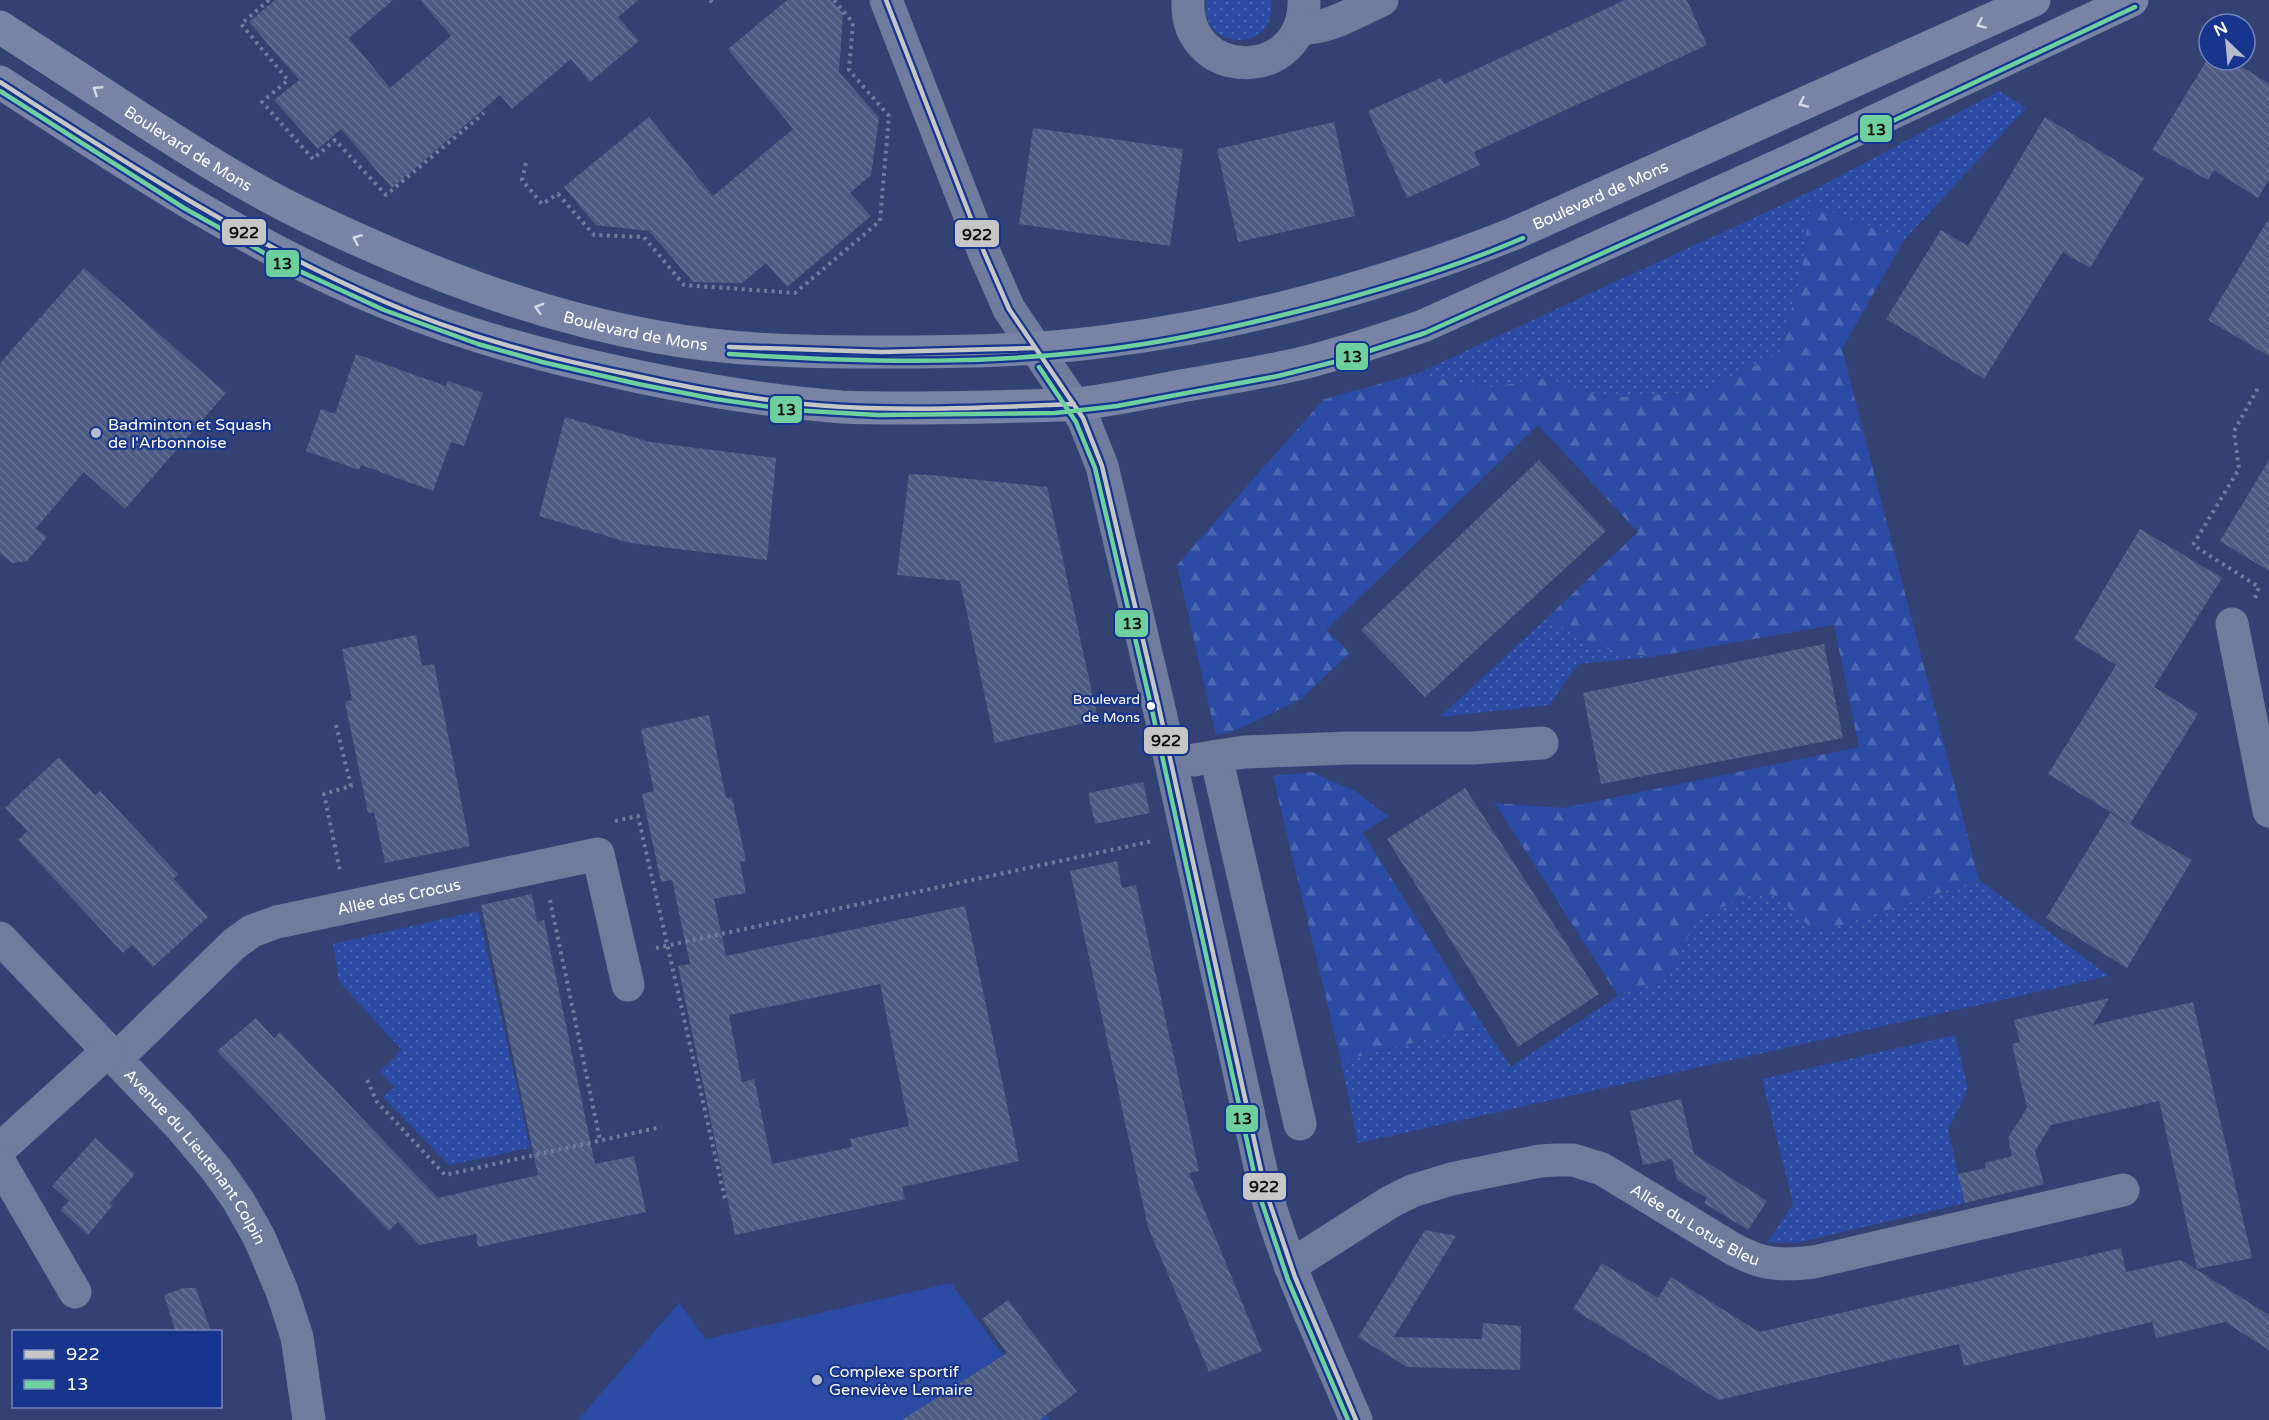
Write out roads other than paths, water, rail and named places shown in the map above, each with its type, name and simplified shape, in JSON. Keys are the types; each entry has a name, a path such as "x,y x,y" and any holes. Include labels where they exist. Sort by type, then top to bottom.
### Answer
{"main road":[{"name":"Boulevard de Mons","path":"0,27 189,150 255,189 380,250 449,278 524,304 588,322 703,345 777,350 945,352 1034,348 1107,341 1198,327 1309,301 1455,257 1513,234 2034,0"},
{"path":"0,82 119,160 221,222 312,269 387,304 506,344 577,364 685,386 765,398 842,406 938,409 1074,404 1108,400 1305,362 1423,326 1809,152 2132,0"}],"street":[{"path":"886,0 984,252 1009,309 1074,404 1088,428 1102,466 1265,1189 1276,1229 1290,1266 1356,1420"},
{"path":"1188,0 1188,17 1200,42 1214,54 1231,62 1249,63 1267,60 1290,44 1302,14"},
{"path":"1302,14 1311,29 1382,0"},
{"path":"2234,635 2269,810"},
{"path":"1171,764 1244,752 1349,748 1472,748 1542,743"},
{"path":"1215,756 1300,1124"},
{"name":"Allée des Crocus","path":"0,1149 112,1055 234,944 252,931 277,922 598,854 625,970"},
{"name":"Avenue du Lieutenant Colpin","path":"0,938 179,1125 216,1169 259,1237 282,1291 297,1337 309,1420"},
{"name":"Allée du Lotus Bleu","path":"1290,1266 1390,1202 1412,1191 1452,1179 1540,1161 1573,1160 1602,1169 1733,1249 1754,1260 1772,1264 1814,1262 2124,1190"},
{"path":"0,1163 75,1292"}],"place":[{"name":"Badminton et Squash de l'Arbonnoise","path":"96,433"},
{"name":"Boulevard de Mons","path":"1151,706"},
{"name":"Complexe sportif Geneviève Lemaire","path":"817,1380"}]}
